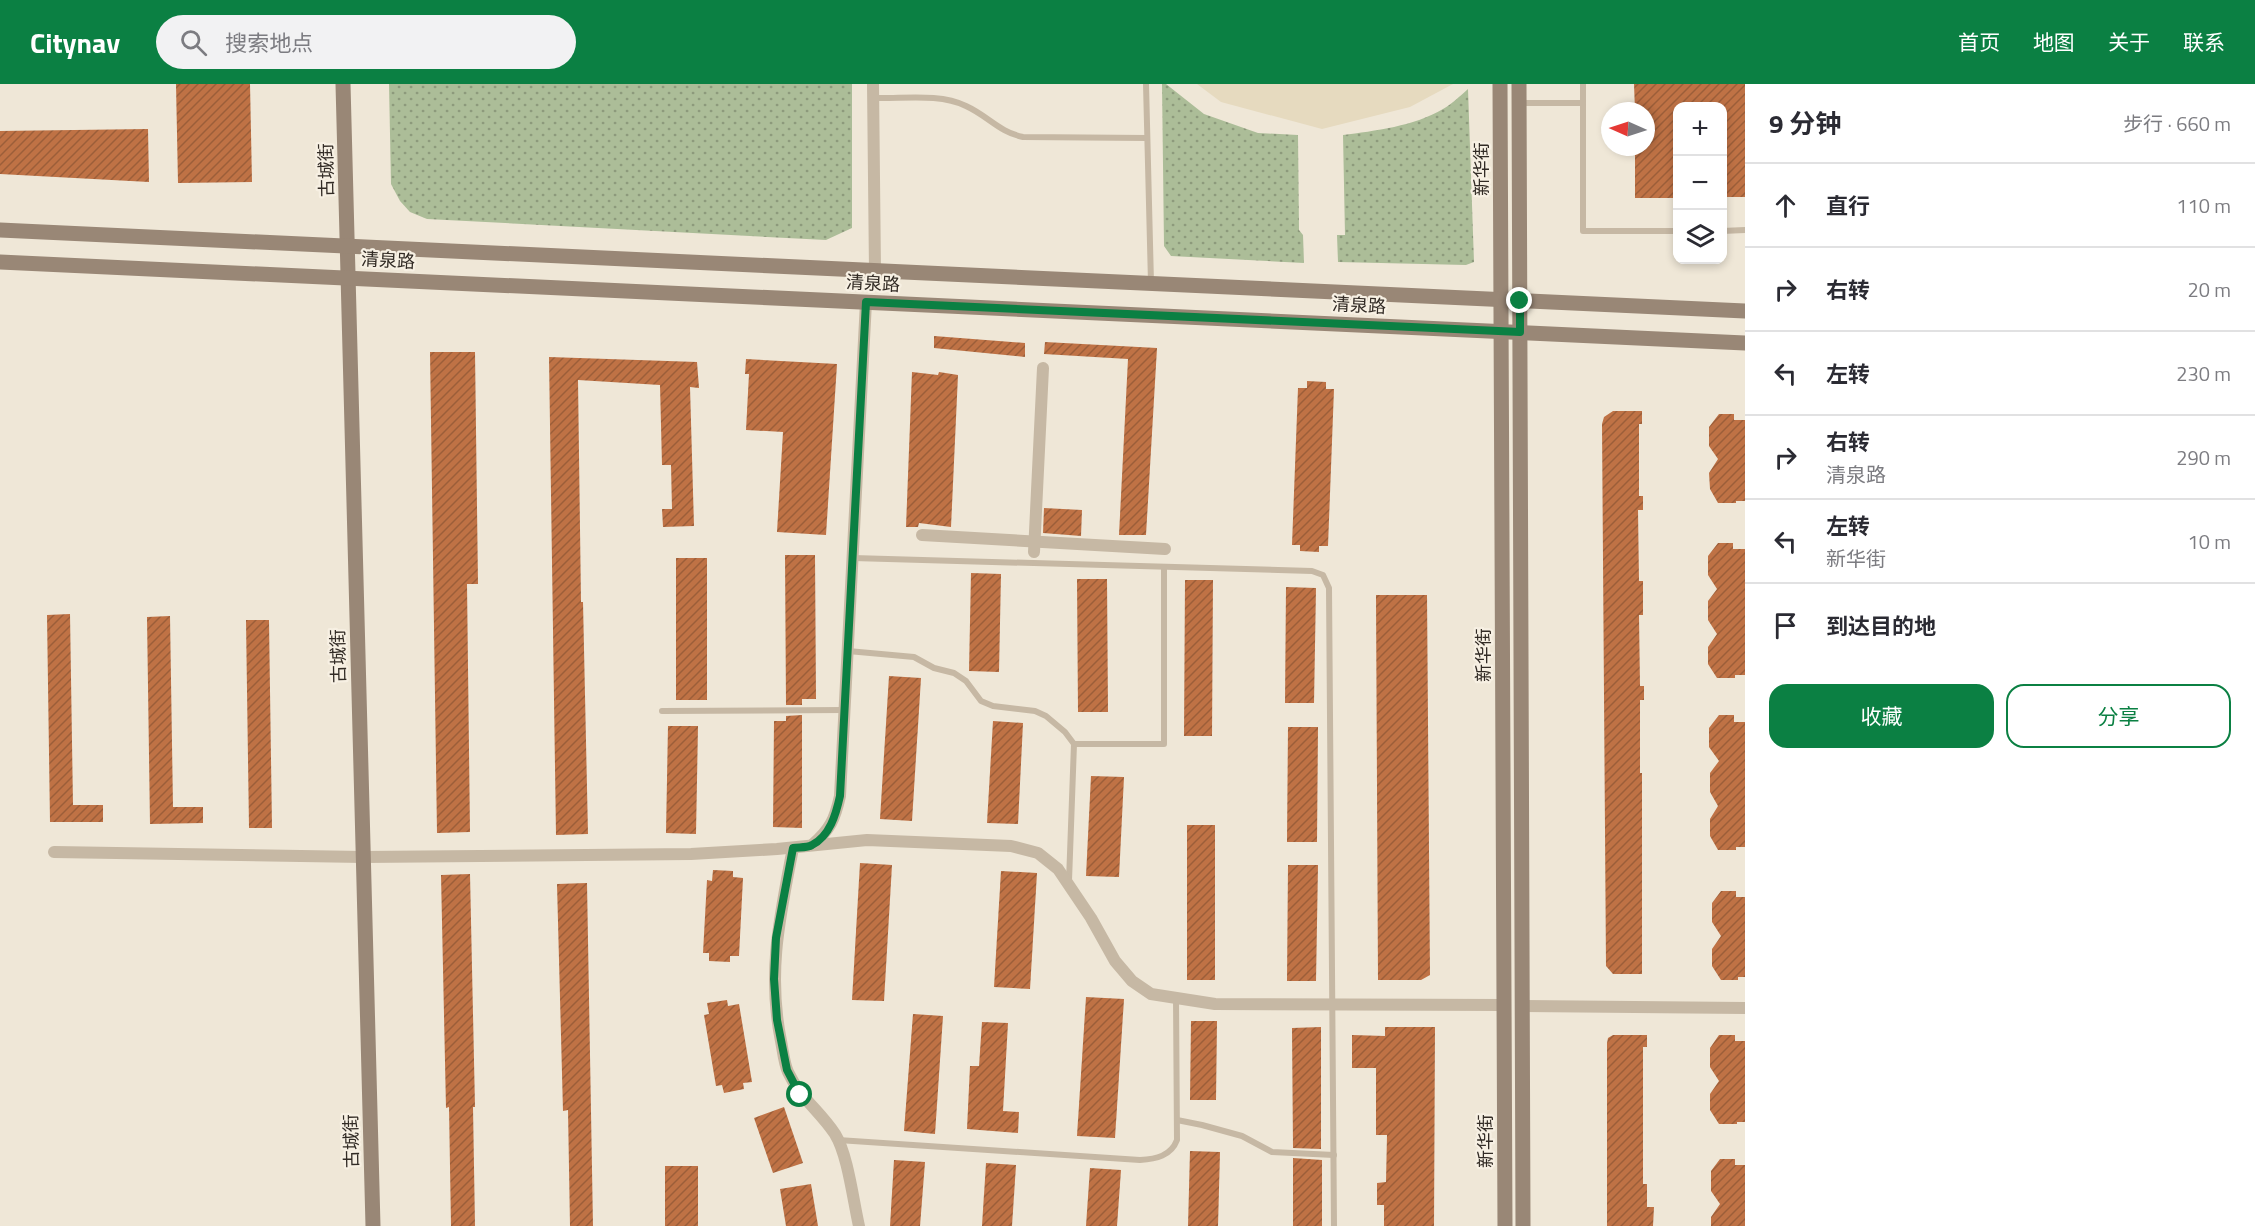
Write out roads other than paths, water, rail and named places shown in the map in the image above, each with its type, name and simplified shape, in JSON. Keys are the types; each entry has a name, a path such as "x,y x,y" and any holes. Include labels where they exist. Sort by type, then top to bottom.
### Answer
{"street":[{"name":"古城街","path":"343,84 373,1226"},
{"path":"873,84 875,271"},
{"name":"新华街","path":"1500,84 1505,1226"},
{"path":"1519,84 1524,1226"},
{"name":"清泉路","path":"0,230 1745,311"},
{"name":"清泉路","path":"0,262 1745,343"},
{"path":"811,846 826,834 837,813 840,796 866,302"},
{"path":"1034,547 1043,368"},
{"path":"922,535 1034,547 1165,549"},
{"path":"54,852 363,857 692,855 867,840 1011,846 1038,853 1058,869 1091,918 1115,961 1132,981 1152,994 1215,1004 1504,1005"},
{"path":"793,848 776,938 774,979 777,1020 787,1070 800,1095 837,1140 844,1158 859,1226"},
{"path":"1523,1006 1745,1008"}],"lane":[{"path":"1146,84 1150,284"},
{"path":"1583,84 1584,231 1673,231"},
{"path":"873,98 946,100 966,106 1009,134 1023,137 1148,138"},
{"path":"1519,104 1583,104"},
{"path":"1727,231 1745,230"},
{"path":"853,558 1312,571 1323,575 1329,588 1334,1226"},
{"path":"1074,744 1164,744 1164,567"},
{"path":"848,651 915,657 934,668 954,674 966,681 981,701 993,706 1035,711 1046,716 1065,732 1074,744 1069,884"},
{"path":"662,711 845,710"},
{"path":"837,1140 1140,1160 1155,1159 1166,1154 1178,1140 1176,998"},
{"path":"1177,1120 1242,1136 1272,1152 1334,1155"}]}
